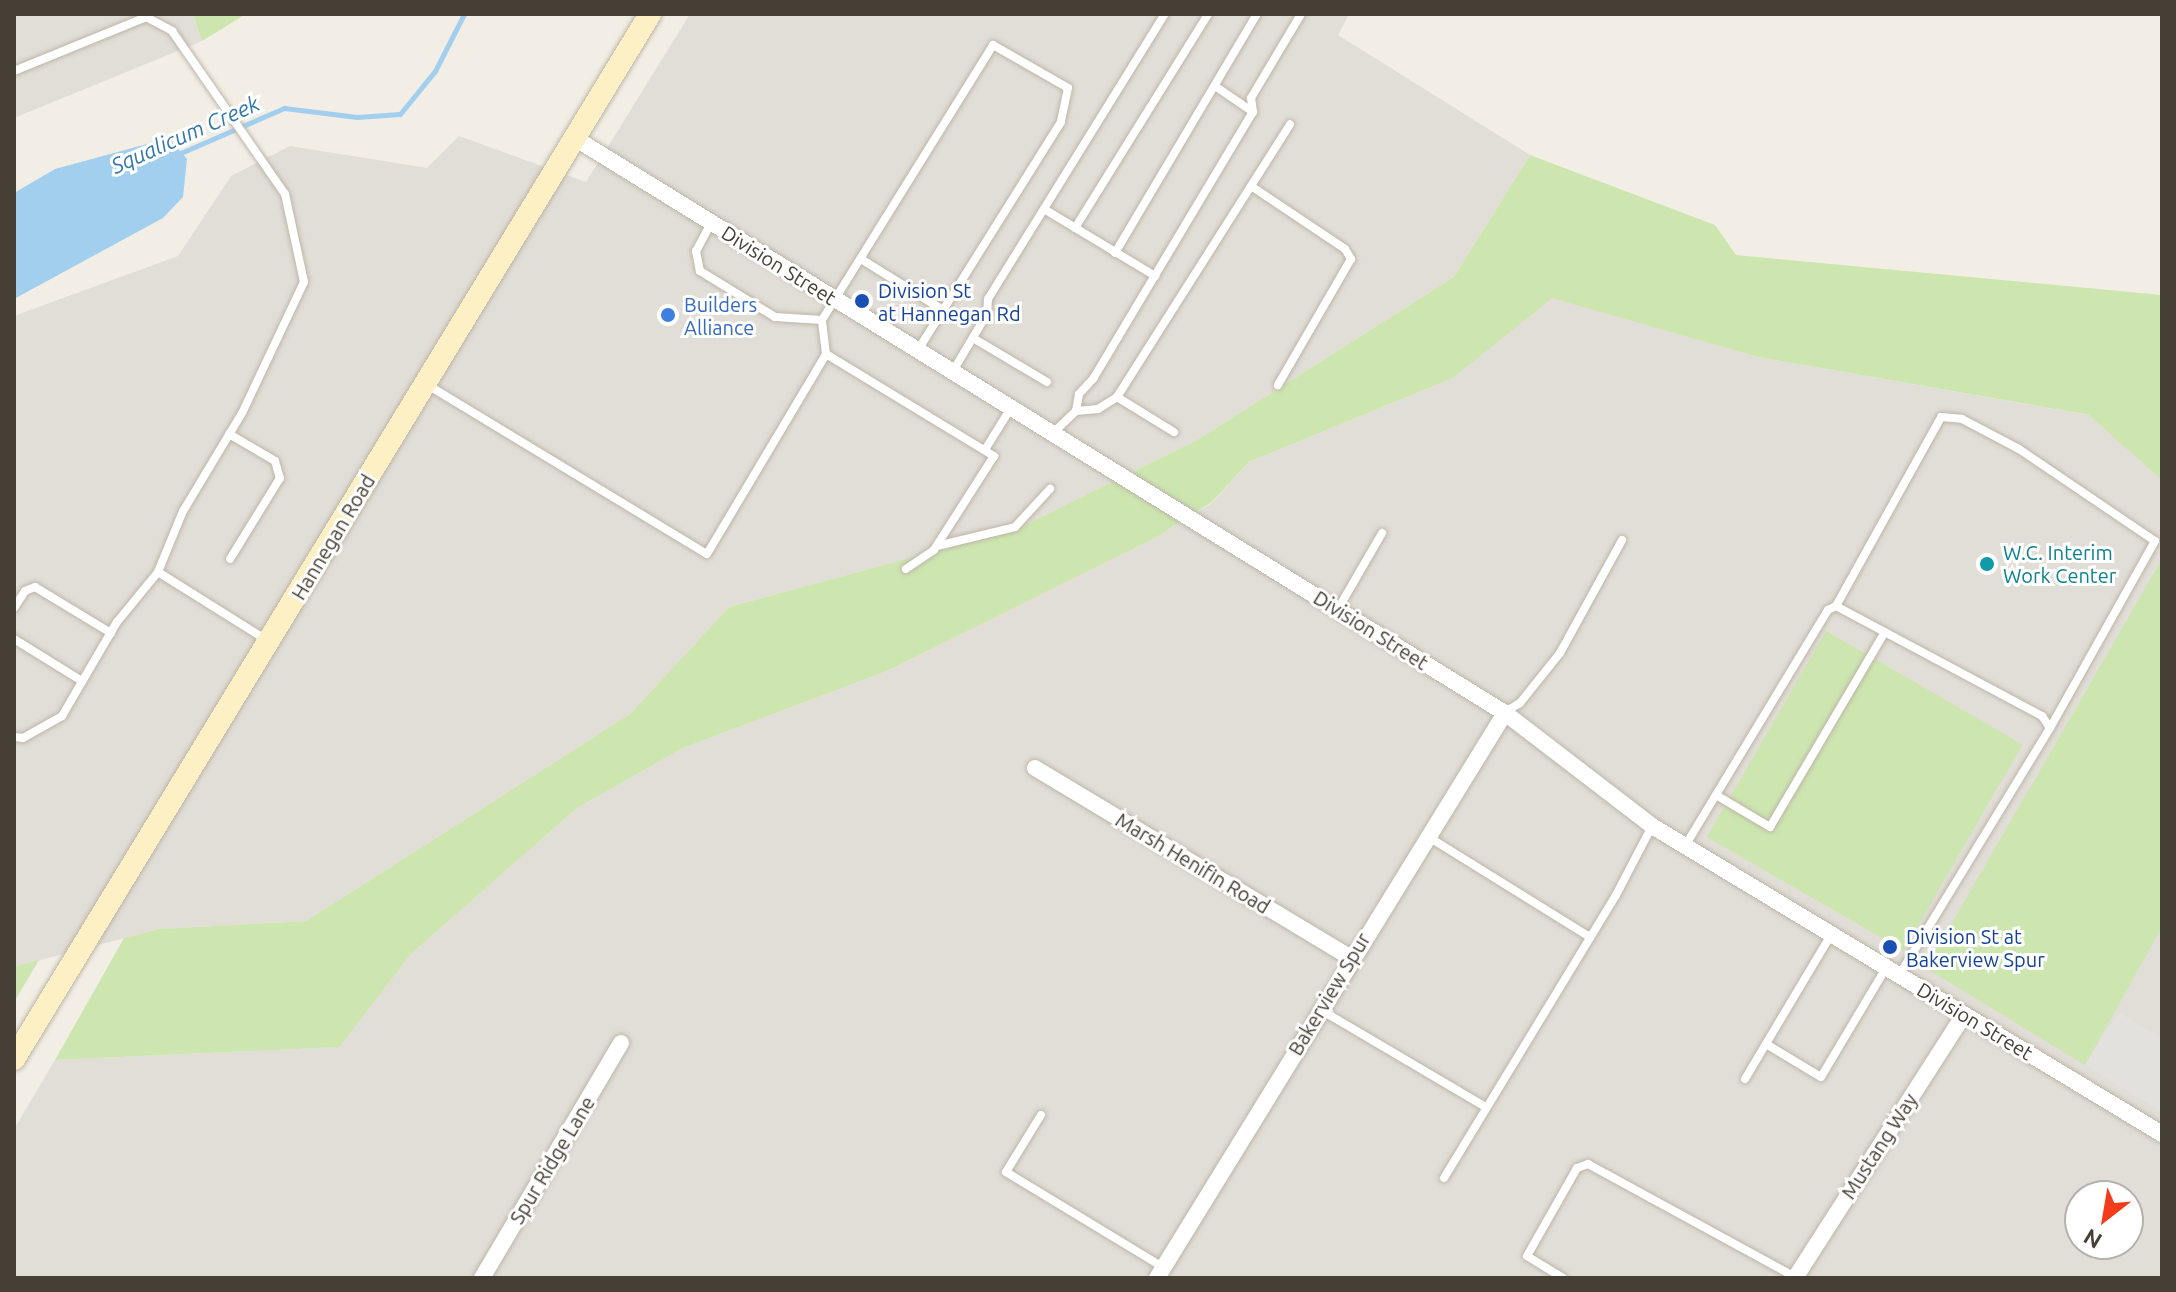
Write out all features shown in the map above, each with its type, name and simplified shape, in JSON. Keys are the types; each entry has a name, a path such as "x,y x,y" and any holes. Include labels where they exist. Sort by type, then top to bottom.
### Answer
{"main road":[{"name":"Hannegan Road","path":"14,1059 650,14"}],"street":[{"name":"Division Street","path":"573,137 1505,713 1652,826 2162,1134"},
{"name":"Bakerview Spur","path":"1160,1272 1505,713"},
{"name":"Marsh Henifin Road","path":"1035,768 1351,958"},
{"name":"Mustang Way","path":"1795,1278 1964,1015"},
{"name":"Spur Ridge Lane","path":"482,1278 621,1043"}],"lane":[{"path":"953,372 973,338 988,299 1165,14"},
{"path":"1075,228 1208,14"},
{"path":"1115,253 1257,14"},
{"path":"1052,434 1076,411 1079,394 1093,379 1253,112 1251,98 1301,14"},
{"path":"14,71 146,17 172,31 285,194 304,282 229,434 183,511 158,572 111,633 62,716 23,738 14,737"},
{"path":"425,383 707,554 826,354 822,320 993,45 1068,88 1061,122 918,350"},
{"path":"1215,86 1253,112"},
{"path":"1076,411 1098,409 1117,397 1290,124"},
{"path":"1251,186 1345,249 1351,259 1278,385"},
{"path":"1044,209 1155,276"},
{"path":"711,222 696,251 700,271 775,317 822,320"},
{"path":"861,259 943,310"},
{"path":"973,338 1047,382"},
{"path":"826,354 986,448 994,456 936,546 906,569"},
{"path":"1117,397 1174,432"},
{"path":"986,448 1011,408"},
{"path":"1685,846 1828,610 1836,606 1941,417 1962,419 2019,449 2155,541 2050,728 1893,972 1821,1077 1766,1044"},
{"path":"229,434 275,461 280,478 230,559"},
{"path":"936,546 1015,527 1050,489"},
{"path":"1338,610 1382,533"},
{"path":"1505,713 1520,703 1560,653 1622,540"},
{"path":"158,572 269,642"},
{"path":"14,608 25,591 35,587 111,633"},
{"path":"1836,606 2042,716 2050,728"},
{"path":"1716,795 1770,827 1885,632"},
{"path":"14,639 82,681"},
{"path":"1444,1178 1590,937 1652,826"},
{"path":"1427,836 1590,937"},
{"path":"1745,1079 1831,935"},
{"path":"1320,1009 1486,1107"},
{"path":"1041,1115 1006,1172 1160,1272"},
{"path":"1563,1278 1527,1256 1577,1168 1588,1164 1795,1278"}],"shaded area":[{"path":"14,14 193,14 202,41 14,118"},
{"path":"690,14 1349,14 1338,35 1530,155 1454,277 1197,440 1017,529 729,607 630,714 306,921 159,929 14,967 14,316 178,256 231,176 290,146 427,168 459,136 586,182"},
{"path":"1552,297 1758,357 2162,428 2162,1278 14,1278 14,1129 55,1060 338,1047 411,954 577,808 683,748 887,671 1155,538 1212,503 1249,462 1453,378"},
{"path":"2118,1012 2162,1038 2162,1112 2085,1065"}],"green space":[{"path":"193,14 246,14 202,41"},
{"path":"1530,155 1715,225 1736,255 2162,295 2162,480 2089,415 1758,357 1552,298 1453,378 1249,462 1212,502 1155,538 887,671 683,748 577,808 411,954 339,1047 55,1060 124,938 159,929 306,921 630,714 729,607 1017,529 1197,440 1454,277"},
{"path":"2162,559 2162,927 2085,1065 1926,968"},
{"path":"1826,631 2023,744 1904,951 1707,837"},
{"path":"39,960 14,1002 14,967"}],"water":[{"path":"169,138 187,159 183,197 163,218 14,299 14,193 55,169"}],"waterway":[{"name":"Squalicum Creek","path":"176,155 284,108 357,117 400,114 435,71 464,14"}],"place":[{"name":"Division St at Hannegan Rd","path":"862,301"},
{"name":"Builders Alliance","path":"668,315"},
{"name":"W.C. Interim Work Center","path":"1987,564"},
{"name":"Division St at Bakerview Spur","path":"1890,947"}]}
